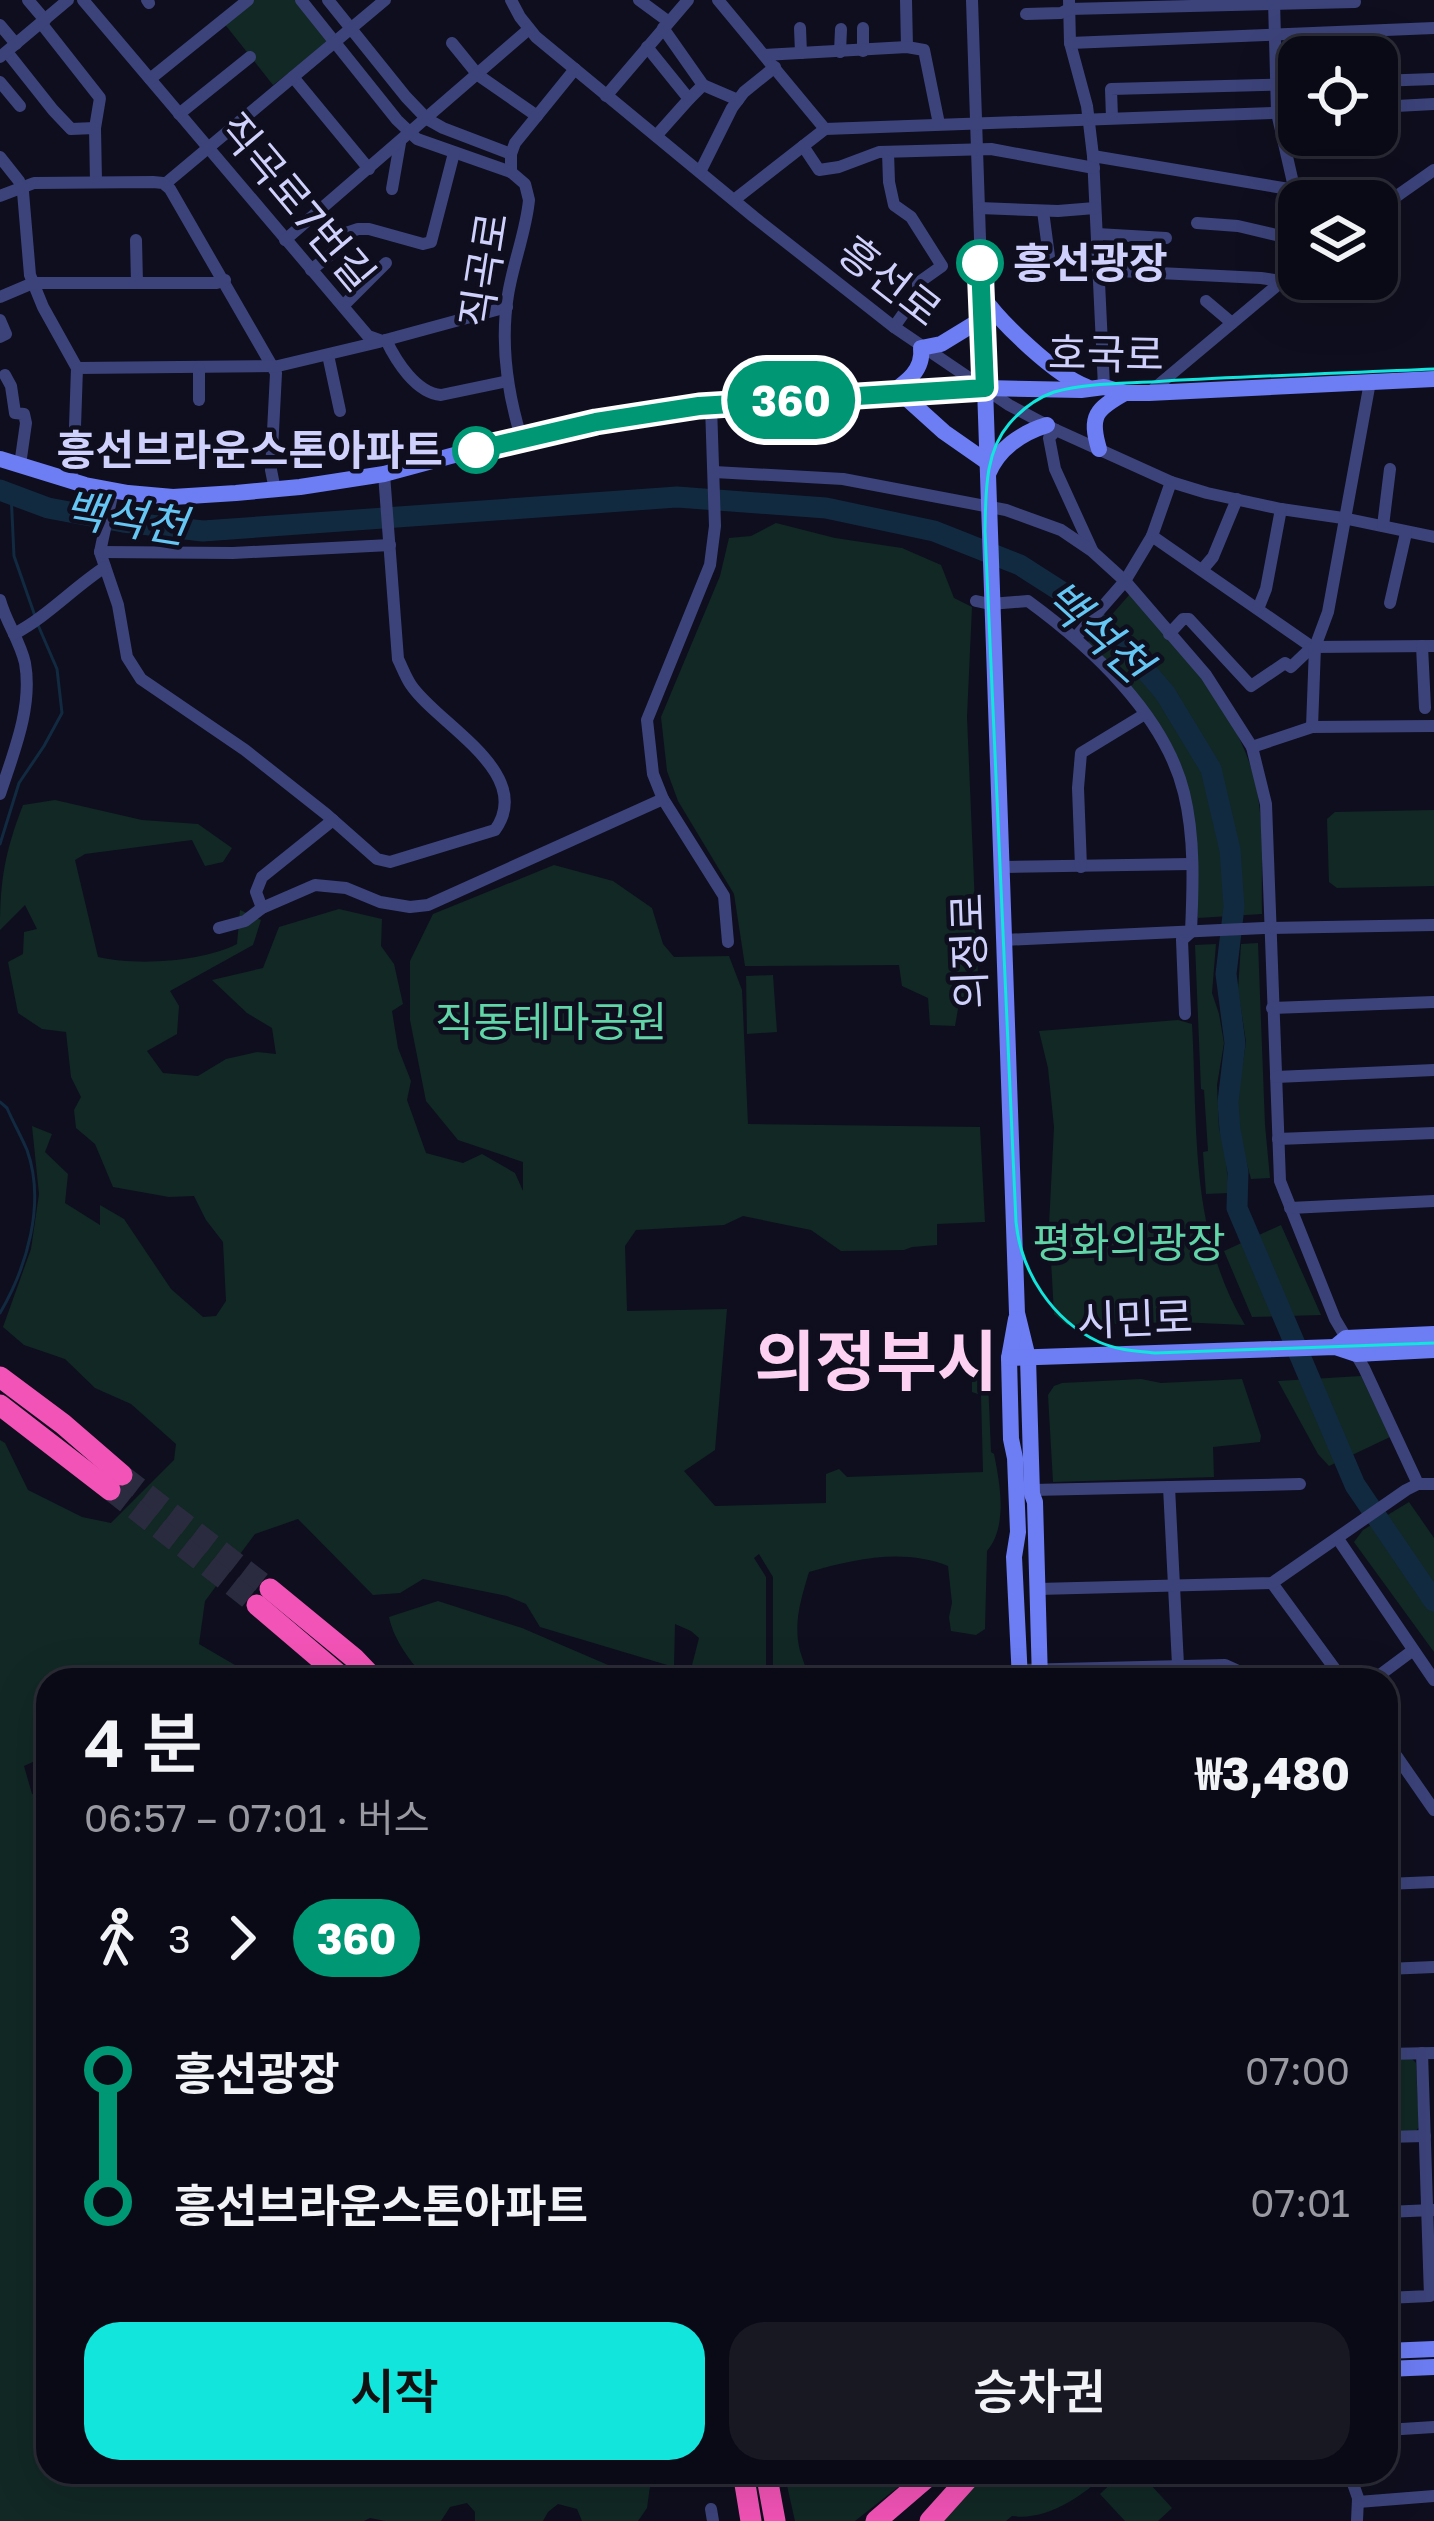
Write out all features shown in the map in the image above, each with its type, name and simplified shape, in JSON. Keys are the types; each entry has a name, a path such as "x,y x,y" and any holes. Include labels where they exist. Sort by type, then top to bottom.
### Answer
{"highway":[{"path":"3,1388 116,1482"},
{"path":"333,1668 264,1597 324,1632 362,1668"},
{"path":"745,2484 752,2521"},
{"path":"768,2484 775,2521"},
{"path":"876,2521 919,2484"},
{"path":"896,2521 938,2484"},
{"path":"930,2521 963,2484"}],"street":[{"path":"28,0 100,98 96,182"},
{"path":"7,51 68,0"},
{"name":"직곡로7번길","path":"83,0 368,336 384,340 507,307"},
{"path":"150,79 248,0"},
{"path":"301,0 398,121 405,137 392,189"},
{"path":"328,0 428,118 511,154"},
{"path":"0,196 34,183 165,184 386,0"},
{"name":"흥선로","path":"511,0 529,29 606,96 894,328 1051,427 1171,482 1281,509 1434,537"},
{"path":"639,0 666,25 703,85 738,100"},
{"path":"606,96 688,0"},
{"path":"718,0 825,129"},
{"path":"906,0 907,47"},
{"path":"972,0 988,510"},
{"path":"1274,2 1277,113 1293,180"},
{"path":"1025,14 1061,13 1069,4 1355,2"},
{"path":"982,296 998,319 1058,370 1081,386 1099,388 1094,162 1070,43 1069,4"},
{"path":"0,25 7,51 53,110 71,129 95,128"},
{"path":"800,28 801,53"},
{"path":"863,28 863,51"},
{"path":"1070,43 1434,28"},
{"path":"285,240 529,29"},
{"path":"840,52 841,29"},
{"path":"452,43 478,75 537,116"},
{"path":"647,47 689,99"},
{"path":"764,55 924,50 939,124"},
{"path":"179,114 250,57"},
{"path":"700,172 738,100 775,67"},
{"name":"직곡로","path":"521,437 505,369 507,307 529,200 525,184 511,172 511,154 575,69"},
{"path":"293,77 369,169"},
{"path":"1398,80 1434,79"},
{"path":"0,82 20,106"},
{"path":"656,136 703,85"},
{"path":"1112,118 1111,89 1276,85"},
{"path":"1398,106 1434,104"},
{"path":"734,200 825,129 1277,113"},
{"path":"405,137 511,172"},
{"path":"803,146 819,170 879,152 992,148 1278,188"},
{"path":"888,152 894,205 910,218 942,266 919,283 918,293 894,328"},
{"path":"311,270 339,248 337,236 358,229 431,242 454,153"},
{"path":"0,157 21,188 33,283 77,368 71,480"},
{"path":"1398,195 1434,170"},
{"path":"165,184 225,280 277,380 271,470 275,490"},
{"path":"979,208 1095,208"},
{"path":"1043,211 1050,264"},
{"path":"1197,223 1278,235"},
{"path":"1097,235 1166,238"},
{"path":"136,240 136,283"},
{"path":"343,306 386,262"},
{"path":"1098,271 1278,281"},
{"path":"0,297 33,283 225,280"},
{"path":"1149,393 1278,284"},
{"path":"1206,301 1232,323"},
{"path":"982,319 941,344 921,348 917,369 895,395 987,468"},
{"path":"0,320 6,334 0,337"},
{"path":"77,368 272,367 384,340 396,360 432,395 508,381"},
{"path":"328,355 340,411"},
{"path":"199,368 199,400"},
{"path":"5,375 15,413 24,414 26,423 20,465"},
{"name":"호국로","path":"0,459 113,491 173,496 385,483 521,437 711,406 985,388 1149,393 1434,379"},
{"path":"1312,728 1314,647 1328,612 1370,382"},
{"path":"1099,448 1092,428 1095,418 1104,405 1125,393"},
{"path":"711,406 715,526 710,565 647,720 652,774 724,896 728,943"},
{"path":"987,468 1029,431 1051,427 1054,470 1092,551"},
{"path":"1383,526 1390,470"},
{"path":"714,472 843,479 1037,519 1092,551 1125,581 1206,676 1252,747 1266,804 1280,1181 1345,1346 1412,1487"},
{"path":"1076,637 1125,581 1152,536 1171,482"},
{"path":"113,491 100,548 112,580 127,657 141,679 244,750 377,859 390,862 495,830 504,818 502,790 495,774 471,741 411,687 398,659 385,483"},
{"path":"1202,570 1213,557 1237,499"},
{"path":"1258,609 1281,509"},
{"name":"의정로","path":"988,510 985,597 1001,867 1017,1312 1018,1532 1014,1556 1020,1668"},
{"path":"1390,603 1406,533"},
{"path":"1152,536 1314,647 1428,646 1425,708"},
{"path":"100,548 233,553 390,545"},
{"path":"14,634 105,567"},
{"path":"985,597 1028,602 1076,637 1137,702 1172,756 1191,832 1192,932"},
{"path":"0,600 24,659 27,686 21,726 0,794"},
{"path":"1169,634 1189,619 1251,686 1285,663 1291,667 1314,647"},
{"path":"1081,866 1081,753 1144,715"},
{"path":"1252,747 1312,728 1434,726"},
{"path":"219,928 245,921 262,908 315,885 346,888 380,902 428,905 663,799"},
{"path":"262,908 256,892 262,877 333,820"},
{"path":"1001,867 1191,864"},
{"path":"1004,940 1434,925"},
{"path":"1185,1014 1182,940 1192,932"},
{"path":"1272,1008 1434,1002"},
{"path":"1276,1077 1434,1070"},
{"path":"1278,1139 1434,1133"},
{"path":"1290,1208 1434,1201"},
{"path":"1345,1346 1434,1334"},
{"path":"1345,1346 1434,1350"},
{"name":"시민로","path":"1018,1358 1345,1346"},
{"name":"의정로","path":"1018,1358 1035,1502 1040,1668"},
{"path":"1032,1490 1300,1484"},
{"path":"1038,1589 1272,1583 1412,1487 1434,1484"},
{"path":"1169,1487 1178,1665"},
{"path":"1342,1535 1434,1680"},
{"path":"1272,1583 1333,1668"},
{"path":"1389,1668 1412,1651"},
{"path":"1132,1668 1232,1668"},
{"path":"1398,1759 1434,1810"},
{"path":"1398,1884 1434,1882"},
{"path":"1398,1968 1434,1967"},
{"path":"1398,2054 1428,2053 1425,2135 1431,2210 1430,2296 1398,2297"},
{"path":"1398,2136 1425,2135"},
{"path":"1398,2211 1431,2210"},
{"path":"1398,2350 1434,2349"},
{"path":"1398,2368 1434,2367"},
{"path":"1398,2429 1434,2427"},
{"path":"1353,2484 1357,2521"},
{"path":"1358,2502 1434,2496"}],"green space":[{"path":"253,0 300,0 333,40 273,85 223,22"},
{"path":"776,523 902,548 941,565 954,598 972,607 967,717 979,1000 959,1003 955,1026 930,1025 928,998 902,986 899,965 745,966 734,894 678,801 667,771 661,717 720,576 729,538 751,536"},
{"path":"1130,594 1210,690 1242,744 1259,803 1262,914 1198,918 1193,819 1177,758 1138,696 1087,643"},
{"name":"직동테마공원","path":"55,800 142,820 198,824 232,848 223,862 205,866 192,840 85,854 75,860 98,957 149,962 206,955 237,944 240,910 261,920 253,945 170,991 179,1006 177,1034 147,1051 163,1073 198,1076 226,1059 257,1052 276,1054 272,1028 247,1013 212,980 263,968 279,927 339,909 382,919 381,946 394,964 403,1004 392,1011 398,1048 411,1081 407,1100 426,1153 463,1163 482,1154 515,1173 523,1191 523,1162 458,1140 426,1101 410,1020 410,961 433,914 554,865 613,881 652,908 663,944 674,957 729,956 742,990 748,1124 980,1127 985,1222 937,1224 937,1245 841,1251 811,1230 743,1216 724,1225 636,1230 625,1246 627,1311 727,1309 715,1450 684,1471 715,1506 826,1503 826,1474 839,1469 847,1477 983,1472 981,1395 972,1392 972,1382 981,1377 988,1381 991,1452 1001,1504 998,1530 987,1551 985,1629 976,1635 951,1631 948,1566 879,1557 809,1572 797,1631 805,1668 773,1668 773,1577 759,1554 754,1558 766,1577 766,1668 691,1668 699,1638 675,1624 674,1667 540,1627 526,1604 507,1596 423,1579 400,1593 373,1595 298,1519 255,1534 205,1601 199,1644 240,1668 36,1668 36,1760 24,1766 36,1795 36,2484 650,2484 647,2508 638,2521 582,2521 577,2509 558,2504 543,2521 475,2521 475,2512 467,2503 450,2507 441,2521 0,2521 0,1440 28,1490 82,1517 111,1523 174,1460 176,1444 131,1404 95,1388 65,1359 24,1345 3,1327 31,1249 39,1194 32,1126 52,1134 45,1152 68,1174 65,1203 100,1225 100,1205 124,1219 171,1289 203,1317 216,1316 226,1301 223,1242 194,1196 169,1197 113,1187 95,1144 76,1128 74,1110 81,1097 71,1077 66,1032 42,1029 18,1013 8,962 23,954 24,932 37,929 25,905 0,930 5,866 23,805"},
{"path":"1434,810 1434,886 1337,888 1329,882 1327,819 1335,812"},
{"path":"1258,943 1270,1178 1251,1179 1236,1106 1246,1042 1238,990 1241,944"},
{"path":"1216,944 1212,993 1224,1043 1217,1085 1219,1129 1229,1193 1206,1194 1203,1152 1208,1151 1195,945"},
{"path":"773,975 777,1032 747,1034 746,976"},
{"name":"평화의광장","path":"1178,1020 1192,1024 1205,1216 1227,1289 1245,1325 1067,1325 1054,1314 1049,1225 1054,1127 1039,1031"},
{"path":"1281,1225 1321,1315 1252,1317 1224,1251"},
{"path":"1361,1376 1390,1437 1329,1466 1278,1381"},
{"path":"1141,1379 1161,1383 1242,1379 1260,1442 1213,1447 1214,1477 1053,1482 1048,1395 1054,1386"},
{"path":"1409,1502 1434,1538 1434,1652 1354,1542 1363,1530"},
{"path":"438,1601 522,1628 615,1668 417,1668 399,1643 389,1617"},
{"path":"1398,2059 1416,2063 1419,2127 1415,2132 1398,2132"},
{"path":"787,2484 902,2484 855,2521 795,2521"},
{"path":"975,2484 1093,2484 1076,2498 1038,2515 1012,2516 1006,2521 941,2521"},
{"path":"1110,2484 1150,2484 1172,2508 1158,2521 1125,2521 1100,2494"}],"waterway":[{"name":"백석천","path":"0,490 48,508 203,531 677,497 826,508 934,531 1020,565 1073,599 1165,693 1211,769 1230,850 1234,907 1226,974 1235,1043 1228,1102 1238,1172 1237,1208 1355,1485 1434,1601"},
{"path":"11,493 14,556 35,616"},
{"path":"0,844 19,783 62,713 57,669 38,625"},
{"path":"0,1102 27,1150 35,1191 25,1255 0,1313"}],"tunnel":[{"path":"122,1475 270,1589"},
{"path":"110,1490 257,1605"}],"tram line":[{"path":"1434,369 1109,384 1054,392 1024,409 1001,435 988,475 985,531 1016,1222 1032,1276 1053,1308 1082,1333 1127,1350 1155,1353 1434,1343"}],"bus line":[{"name":"360","path":"476,450 596,422 699,406 985,388 980,263"}],"place":[{"name":"흥선광장","path":"980,263"},
{"name":"흥선브라운스톤아파트","path":"476,450"}],"district":[{"name":"의정부시","path":"876,1362"}]}
